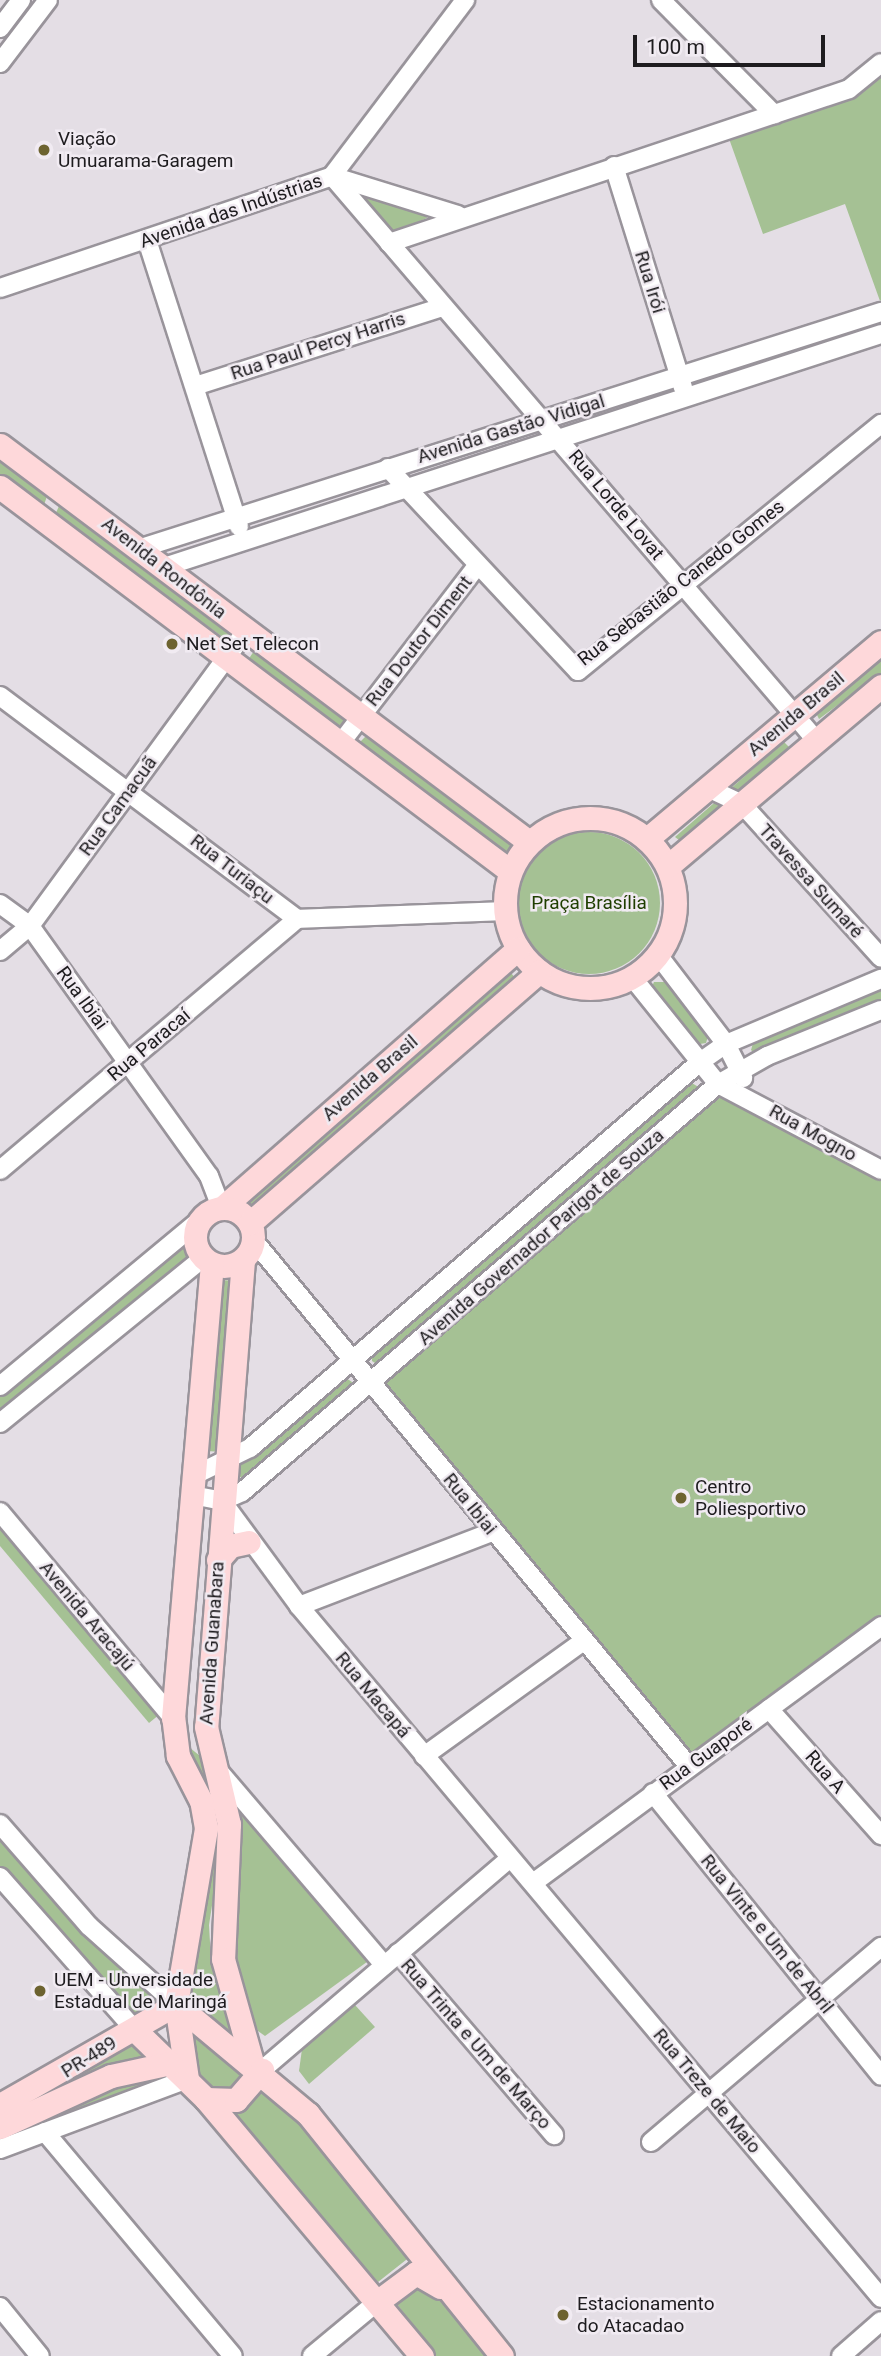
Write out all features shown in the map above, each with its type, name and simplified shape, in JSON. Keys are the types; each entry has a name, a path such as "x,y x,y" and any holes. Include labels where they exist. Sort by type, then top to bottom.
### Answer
{"main road":[{"name":"Avenida Rondônia","path":"0,444 141,548 245,632 529,842"},
{"name":"Avenida Rondônia","path":"0,486 343,740 510,870"},
{"path":"40,516 60,488"},
{"name":"Avenida Brasil","path":"648,839 881,642"},
{"name":"Avenida Brasil","path":"667,866 881,686"},
{"path":"588,817 609,819 648,839 667,866 674,921 658,956 632,977 585,988 539,972 517,949 504,911 510,870 529,842 566,820 588,817"},
{"name":"Avenida Brasil","path":"200,1220 222,1208 517,949"},
{"name":"Avenida Brasil","path":"249,1241 539,972"},
{"path":"208,1261 249,1241 222,1208"},
{"name":"Avenida Guanabara","path":"176,2013 206,1828 201,1801 178,1756 173,1718 208,1261 195,1233 200,1220"},
{"name":"Avenida Guanabara","path":"249,1241 225,1465 206,1727 230,1840 221,1903 223,1959 257,2066"},
{"path":"229,1435 250,1448"},
{"path":"218,1560 230,1546 250,1542"},
{"path":"179,2071 176,2013 202,2024 257,2066 308,2114 502,2356"},
{"name":"PR-489","path":"0,2105 137,2027 176,2013"},
{"name":"PR-489","path":"137,2027 206,2099 422,2356"},
{"path":"206,2099 236,2100 257,2066"},
{"name":"PR-489","path":"0,2127 111,2076 179,2071"},
{"path":"377,2302 416,2273 453,2295"}],"street":[{"path":"0,28 21,0"},
{"name":"Avenida das Indústrias","path":"0,288 332,176 465,0"},
{"path":"661,0 774,114"},
{"path":"0,63 42,2"},
{"path":"389,243 458,215 849,89 881,63"},
{"name":"Rua Irói","path":"614,166 686,397"},
{"path":"332,176 458,215"},
{"name":"Rua Lorde Lovat","path":"332,176 442,307 544,417 816,740"},
{"path":"147,240 244,541"},
{"name":"Rua Paul Percy Harris","path":"195,386 442,307"},
{"name":"Avenida Gastão Vidigal","path":"141,548 544,417 680,377 881,312"},
{"name":"Avenida Gastão Vidigal","path":"164,567 881,334"},
{"name":"Rua Sebastião Canedo Gomes","path":"388,468 405,490 578,671 682,583 881,424"},
{"name":"Rua Doutor Diment","path":"343,740 477,566"},
{"name":"Rua Camacuã","path":"0,951 30,926 245,632"},
{"name":"Rua Turiaçu","path":"0,696 130,790 297,919"},
{"path":"708,788 741,804"},
{"name":"Travessa Sumaré","path":"741,804 881,958"},
{"name":"Rua Ibiai","path":"0,904 30,926 209,1176 222,1208"},
{"path":"297,919 504,911"},
{"name":"Rua Paracaí","path":"0,1170 297,919"},
{"path":"658,956 742,1069 745,1095"},
{"path":"632,977 718,1084"},
{"name":"Avenida Governador Parigot de Souza","path":"192,1486 250,1448 352,1357 700,1062 726,1044 881,979"},
{"name":"Avenida Governador Parigot de Souza","path":"222,1501 242,1492 718,1084 742,1069 881,1010"},
{"name":"Rua Mogno","path":"718,1084 745,1095 881,1170"},
{"path":"0,1385 200,1220"},
{"name":"Rua Ibiai","path":"249,1241 352,1357 582,1642 688,1765"},
{"path":"0,1423 208,1261"},
{"path":"192,1486 222,1501"},
{"name":"Rua Macapá","path":"222,1501 299,1606 533,1884"},
{"name":"Avenida Aracajú","path":"0,1513 173,1718"},
{"path":"299,1606 492,1532"},
{"name":"Rua Guaporé","path":"533,1884 688,1765 881,1626"},
{"path":"424,1756 582,1642"},
{"name":"Rua A","path":"769,1709 881,1836"},
{"path":"216,1768 384,1965"},
{"name":"Rua Vinte e Um de Abril","path":"653,1793 881,2076"},
{"path":"0,1824 89,1926 176,2013"},
{"path":"257,2066 384,1965 510,1858"},
{"path":"0,1877 137,2027"},
{"name":"Rua Treze de Maio","path":"533,1884 881,2298"},
{"path":"651,2142 881,1947"},
{"name":"Rua Trinta e Um de Março","path":"398,1953 554,2135"},
{"path":"0,2149 45,2132 179,2071"},
{"path":"45,2132 233,2356"},
{"path":"312,2356 377,2302"},
{"path":"0,2307 40,2356"},
{"path":"841,2356 881,2321"}],"green space":[{"path":"881,74 880,301 845,204 763,234 727,133 851,94"},
{"path":"362,195 426,215 427,218 391,233"},
{"path":"0,456 48,493 44,505 0,479"},
{"path":"60,504 233,632 227,640 54,517"},
{"path":"256,648 348,717 338,730 248,660"},
{"path":"881,656 881,673 819,719 815,711"},
{"path":"369,733 515,845 505,857 356,746"},
{"path":"784,742 792,750 683,843 675,837"},
{"name":"Praça Brasília","path":"589,832 616,837 640,852 655,876 660,903 655,930 640,954 616,969 589,974 562,969 538,954 523,930 518,903 523,876 538,852 562,837"},
{"path":"507,968 516,979 251,1206 242,1196"},
{"path":"654,982 665,982 708,1036 706,1043 694,1045 650,991"},
{"path":"881,990 881,1006 756,1055 751,1050 754,1040"},
{"path":"690,1082 702,1089 378,1365 372,1361 372,1348"},
{"name":"Centro Poliesportivo","path":"719,1093 881,1179 881,1615 691,1754 385,1382"},
{"path":"188,1239 194,1253 0,1413 0,1395"},
{"path":"220,1280 238,1281 222,1452 207,1451"},
{"path":"343,1376 355,1384 245,1479 238,1476 238,1463"},
{"path":"0,1524 160,1714 149,1723 0,1546"},
{"path":"184,1743 200,1756 212,1790 221,1847 209,1925 211,1960 236,2044 187,2003 215,1824"},
{"path":"239,1802 371,1959 265,2036 258,2031 233,1964"},
{"path":"0,1837 68,1919 160,2004 134,2016 0,1868"},
{"path":"355,2005 375,2027 309,2084 299,2071 302,2049"},
{"path":"190,2030 239,2070 240,2086 216,2094 198,2078"},
{"path":"134,2037 153,2055 50,2099 0,2109"},
{"path":"260,2078 411,2256 378,2282 227,2112 248,2105"},
{"path":"152,2080 148,2084 0,2145 0,2134 110,2084"},
{"path":"416,2277 451,2305 492,2356 435,2356 391,2296"}],"place":[{"name":"Viação Umuarama-Garagem","path":"44,150"},
{"name":"Net Set Telecon","path":"172,644"},
{"name":"Centro Poliesportivo","path":"681,1498"},
{"name":"UEM - Unversidade Estadual de Maringá","path":"40,1991"},
{"name":"Estacionamento do Atacadao","path":"563,2315"}]}
